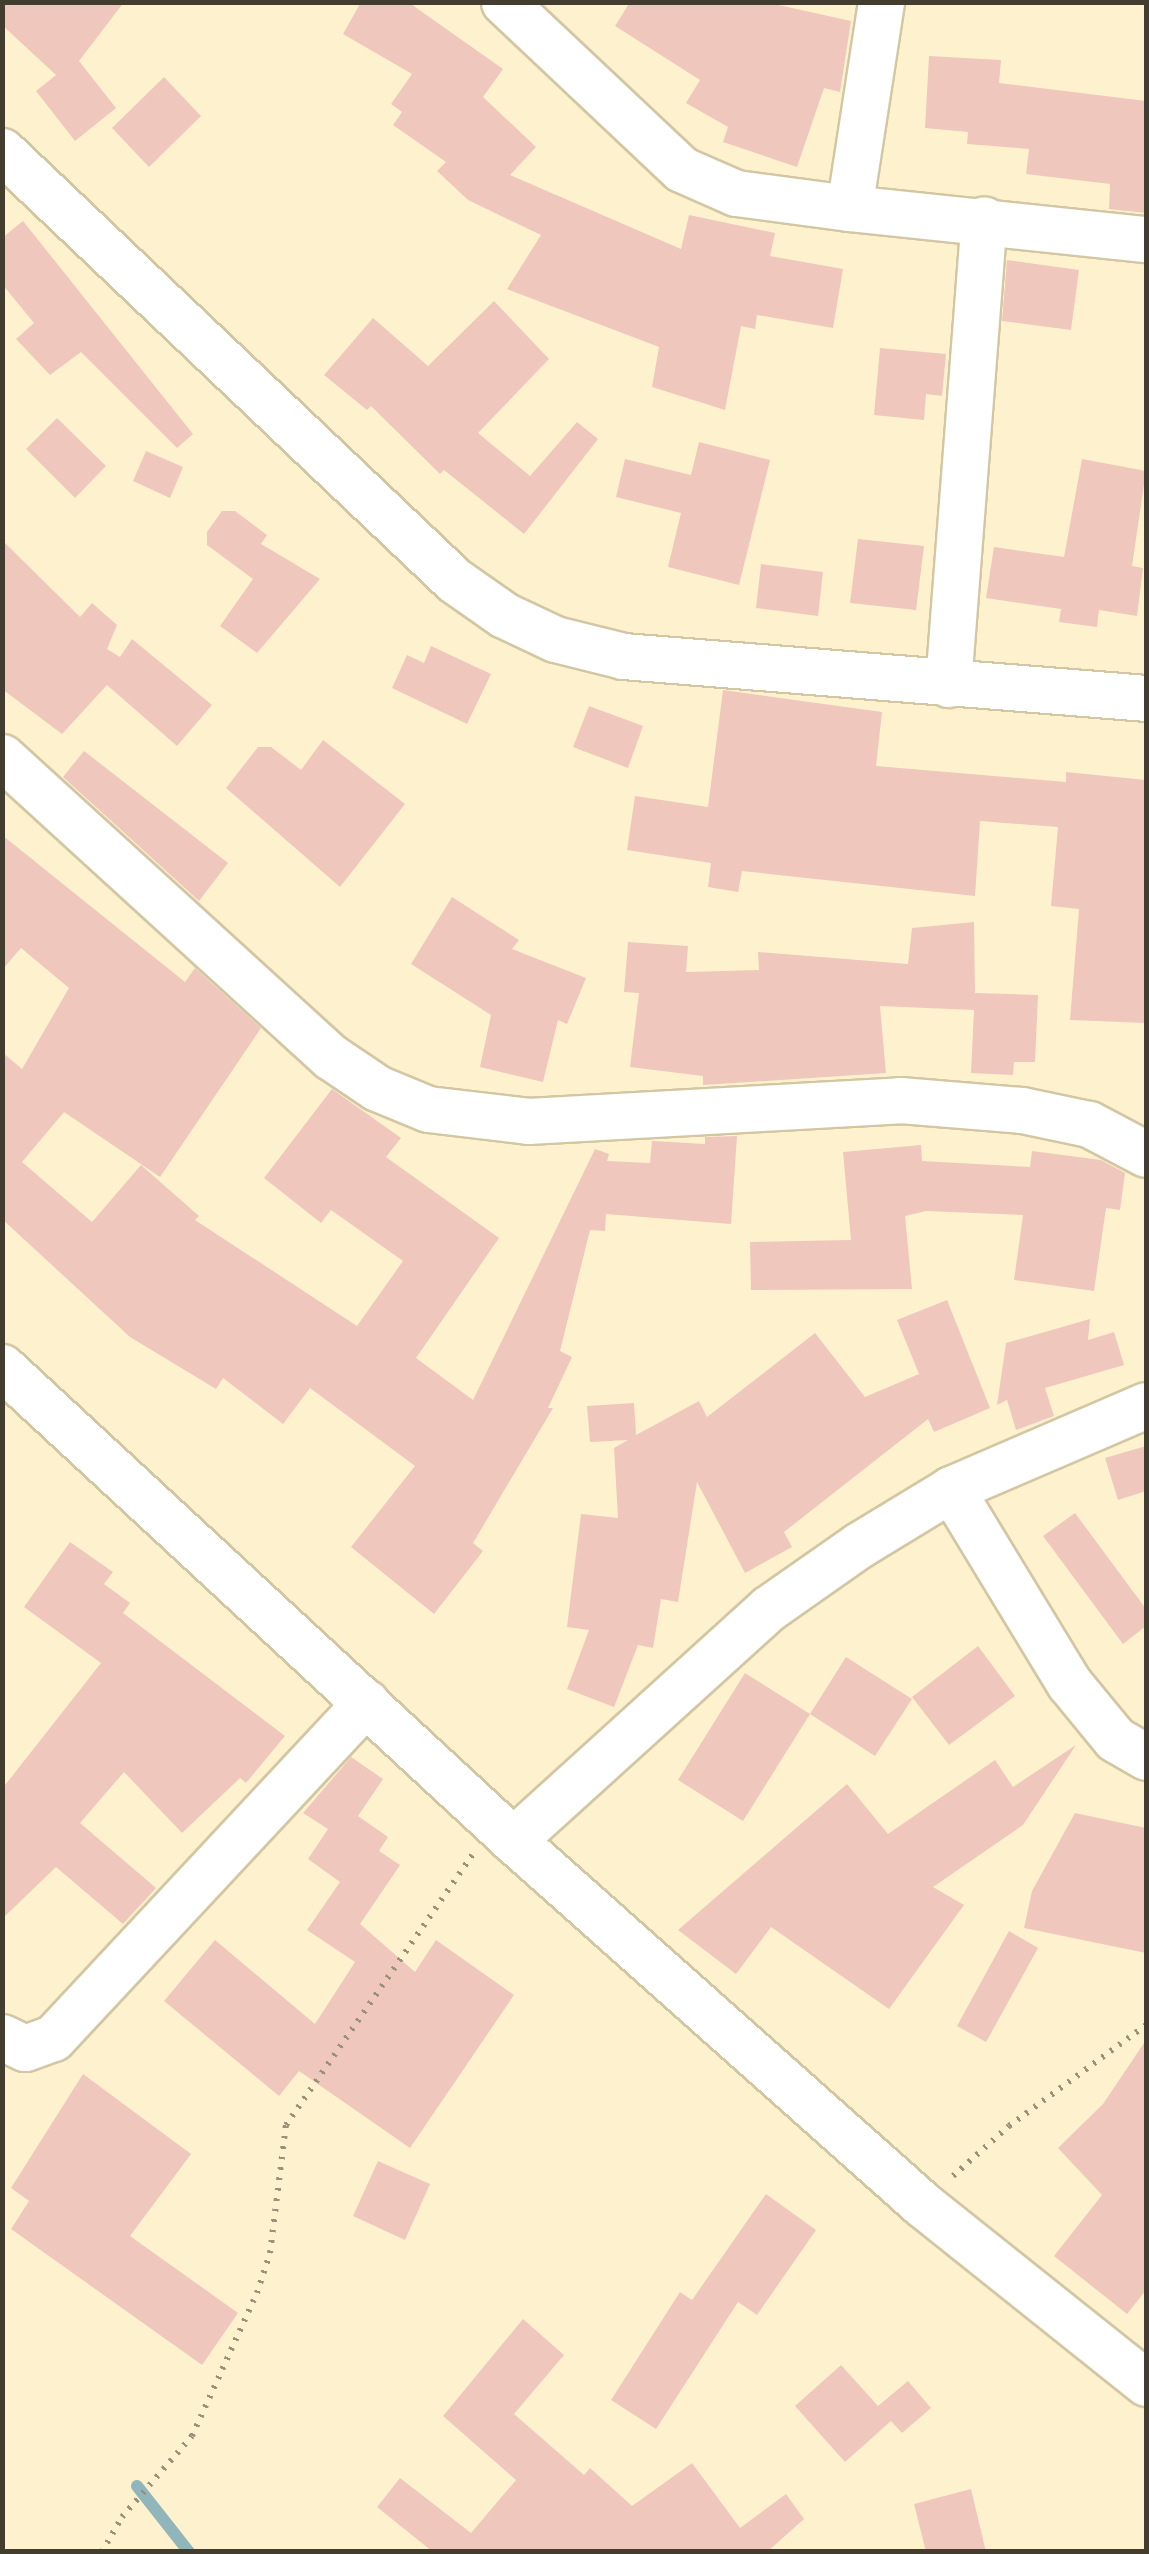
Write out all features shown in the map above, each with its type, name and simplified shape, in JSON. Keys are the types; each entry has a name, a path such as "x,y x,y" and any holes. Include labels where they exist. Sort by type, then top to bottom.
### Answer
{"street":[{"path":"504,2 681,169 736,192 1146,240"},
{"path":"849,208 881,2"},
{"path":"2,151 454,580 504,615 556,640 623,656 1146,698"},
{"path":"948,684 984,219"},
{"path":"2,757 331,1057 377,1088 428,1109 528,1121 900,1100 1072,1120 1146,1154"},
{"path":"2,1368 504,1833 922,2204 1146,2382"},
{"path":"504,1833 769,1608 951,1489 1146,1405"},
{"path":"951,1489 1069,1683 1115,1739 1146,1756"},
{"path":"2,2037 24,2048 53,2038 366,1702"}],"path":[{"path":"102,2552 122,2517 162,2478 192,2436 258,2293 270,2252 286,2125 417,1927 504,1833"},
{"path":"922,2204 1009,2126 1146,2025"}],"building":[{"path":"2,2 124,2 79,61 116,108 75,141 36,91 56,75 2,25"},
{"path":"361,2 408,2 503,69 483,97 536,147 510,175 681,249 689,215 775,233 770,256 843,269 833,328 757,315 755,329 741,326 725,410 652,387 659,347 507,289 541,235 468,200 437,171 446,162 393,125 402,112 391,104 412,74 343,34"},
{"path":"630,2 765,2 851,21 840,92 824,88 797,167 723,142 728,127 686,103 700,80 615,26"},
{"path":"929,56 1001,60 999,83 1146,101 1146,213 1109,209 1110,184 1026,174 1029,149 967,144 968,132 925,128"},
{"path":"164,77 201,116 149,167 112,128"},
{"path":"23,221 193,434 177,448 81,352 50,375 16,339 34,323 2,284 2,238"},
{"path":"1007,260 1079,270 1071,330 1002,321"},
{"path":"494,301 549,359 478,433 530,476 577,422 598,439 524,534 444,470 440,474 371,406 367,410 324,375 373,318 428,366"},
{"path":"880,348 946,354 942,396 926,394 924,420 874,415"},
{"path":"57,418 106,466 75,498 26,449"},
{"path":"699,442 770,460 739,585 668,567 681,513 616,497 625,459 691,475"},
{"path":"146,451 183,467 170,498 133,481"},
{"path":"1082,459 1146,471 1132,566 1143,568 1137,616 1099,610 1097,627 1059,622 1061,609 986,598 994,547 1064,557"},
{"path":"222,511 235,511 267,535 261,544 320,579 257,653 220,626 253,579 207,545 207,532"},
{"path":"858,539 924,546 916,610 850,603"},
{"path":"2,540 80,617 92,603 117,625 107,649 120,657 132,639 212,705 177,746 107,685 62,734 2,689"},
{"path":"761,564 823,572 818,616 756,608"},
{"path":"431,646 491,674 467,724 392,688 407,655 424,663"},
{"path":"723,690 882,712 876,766 1066,782 1066,772 1146,780 1146,1023 1070,1020 1079,909 1051,906 1058,827 980,821 975,896 742,871 738,892 708,887 711,863 627,850 635,796 708,807"},
{"path":"589,706 643,726 628,768 573,747"},
{"path":"323,740 405,804 340,887 226,788 258,747 271,747 301,770"},
{"path":"84,751 228,863 199,901 63,777"},
{"path":"2,835 185,982 195,968 261,1028 160,1177 64,1112 22,1162 92,1222 141,1165 199,1216 195,1220 357,1326 403,1261 331,1210 321,1223 264,1178 332,1089 401,1138 386,1157 499,1238 416,1358 473,1400 595,1149 609,1154 607,1161 650,1163 652,1141 705,1144 705,1137 737,1136 731,1224 606,1214 605,1231 590,1230 560,1351 572,1357 548,1408 553,1408 473,1543 483,1551 434,1614 351,1547 415,1466 310,1388 283,1424 223,1378 216,1389 130,1337 2,1219 2,1052 22,1069 69,988 21,948 2,970"},
{"path":"452,897 519,940 512,949 586,978 567,1024 558,1020 543,1082 480,1067 491,1015 411,964"},
{"path":"974,922 975,993 1038,995 1035,1062 1014,1062 1013,1075 971,1073 974,1010 880,1006 886,1073 703,1085 703,1076 630,1067 639,993 624,992 628,942 688,946 686,972 759,970 758,952 908,964 912,928"},
{"path":"921,1145 922,1161 1030,1167 1032,1151 1101,1160 1125,1173 1120,1210 1106,1208 1094,1291 1014,1280 1023,1215 926,1211 905,1216 912,1289 751,1290 750,1242 851,1240 843,1152"},
{"path":"947,1300 990,1408 934,1432 928,1419 784,1532 792,1547 745,1573 697,1482 678,1602 661,1599 653,1648 638,1645 614,1707 567,1689 589,1630 567,1627 581,1514 618,1518 614,1448 628,1440 590,1442 587,1406 634,1403 636,1435 699,1401 707,1417 815,1333 865,1397 919,1374 897,1320"},
{"path":"1090,1319 1088,1340 1114,1332 1124,1365 1045,1388 1054,1416 1016,1430 1007,1400 997,1405 1006,1343"},
{"path":"1146,1446 1146,1491 1118,1500 1105,1458"},
{"path":"1075,1513 1146,1609 1146,1626 1123,1644 1043,1536"},
{"path":"70,1542 113,1572 104,1584 130,1603 123,1613 285,1736 246,1783 240,1778 182,1833 124,1772 80,1823 156,1888 123,1924 56,1867 2,1919 2,1789 101,1663 24,1607"},
{"path":"978,1646 1015,1696 949,1745 912,1697"},
{"path":"846,1657 912,1699 875,1756 810,1714"},
{"path":"745,1673 810,1714 743,1821 678,1780"},
{"path":"1076,1745 1023,1825 933,1887 964,1905 889,2009 771,1927 736,1974 678,1930 847,1784 888,1834 995,1760 1013,1787"},
{"path":"351,1757 383,1779 358,1816 388,1837 379,1851 400,1865 360,1924 415,1972 436,1940 514,1995 410,2148 299,2071 279,2096 164,2001 215,1940 315,2024 355,1962 307,1930 340,1882 308,1859 328,1829 303,1813"},
{"path":"1075,1813 1146,1828 1146,1953 1024,1928 1032,1891"},
{"path":"1009,1931 1038,1948 986,2042 957,2026"},
{"path":"1146,2040 1146,2290 1127,2314 1054,2256 1102,2195 1058,2148 1103,2104"},
{"path":"83,2074 191,2154 130,2236 238,2313 202,2365 11,2229 29,2201 11,2188"},
{"path":"378,2161 430,2184 405,2240 353,2216"},
{"path":"766,2194 816,2230 757,2315 738,2302 656,2429 611,2400 680,2292 692,2300"},
{"path":"523,2319 564,2355 514,2414 584,2475 590,2468 632,2506 692,2463 740,2528 786,2494 804,2519 767,2552 433,2552 377,2507 400,2478 471,2533 516,2480 443,2416"},
{"path":"841,2365 878,2406 908,2381 931,2408 902,2433 891,2421 845,2462 795,2406"},
{"path":"971,2489 986,2552 926,2552 914,2504"}],"waterway":[{"path":"137,2486 189,2552"}]}
